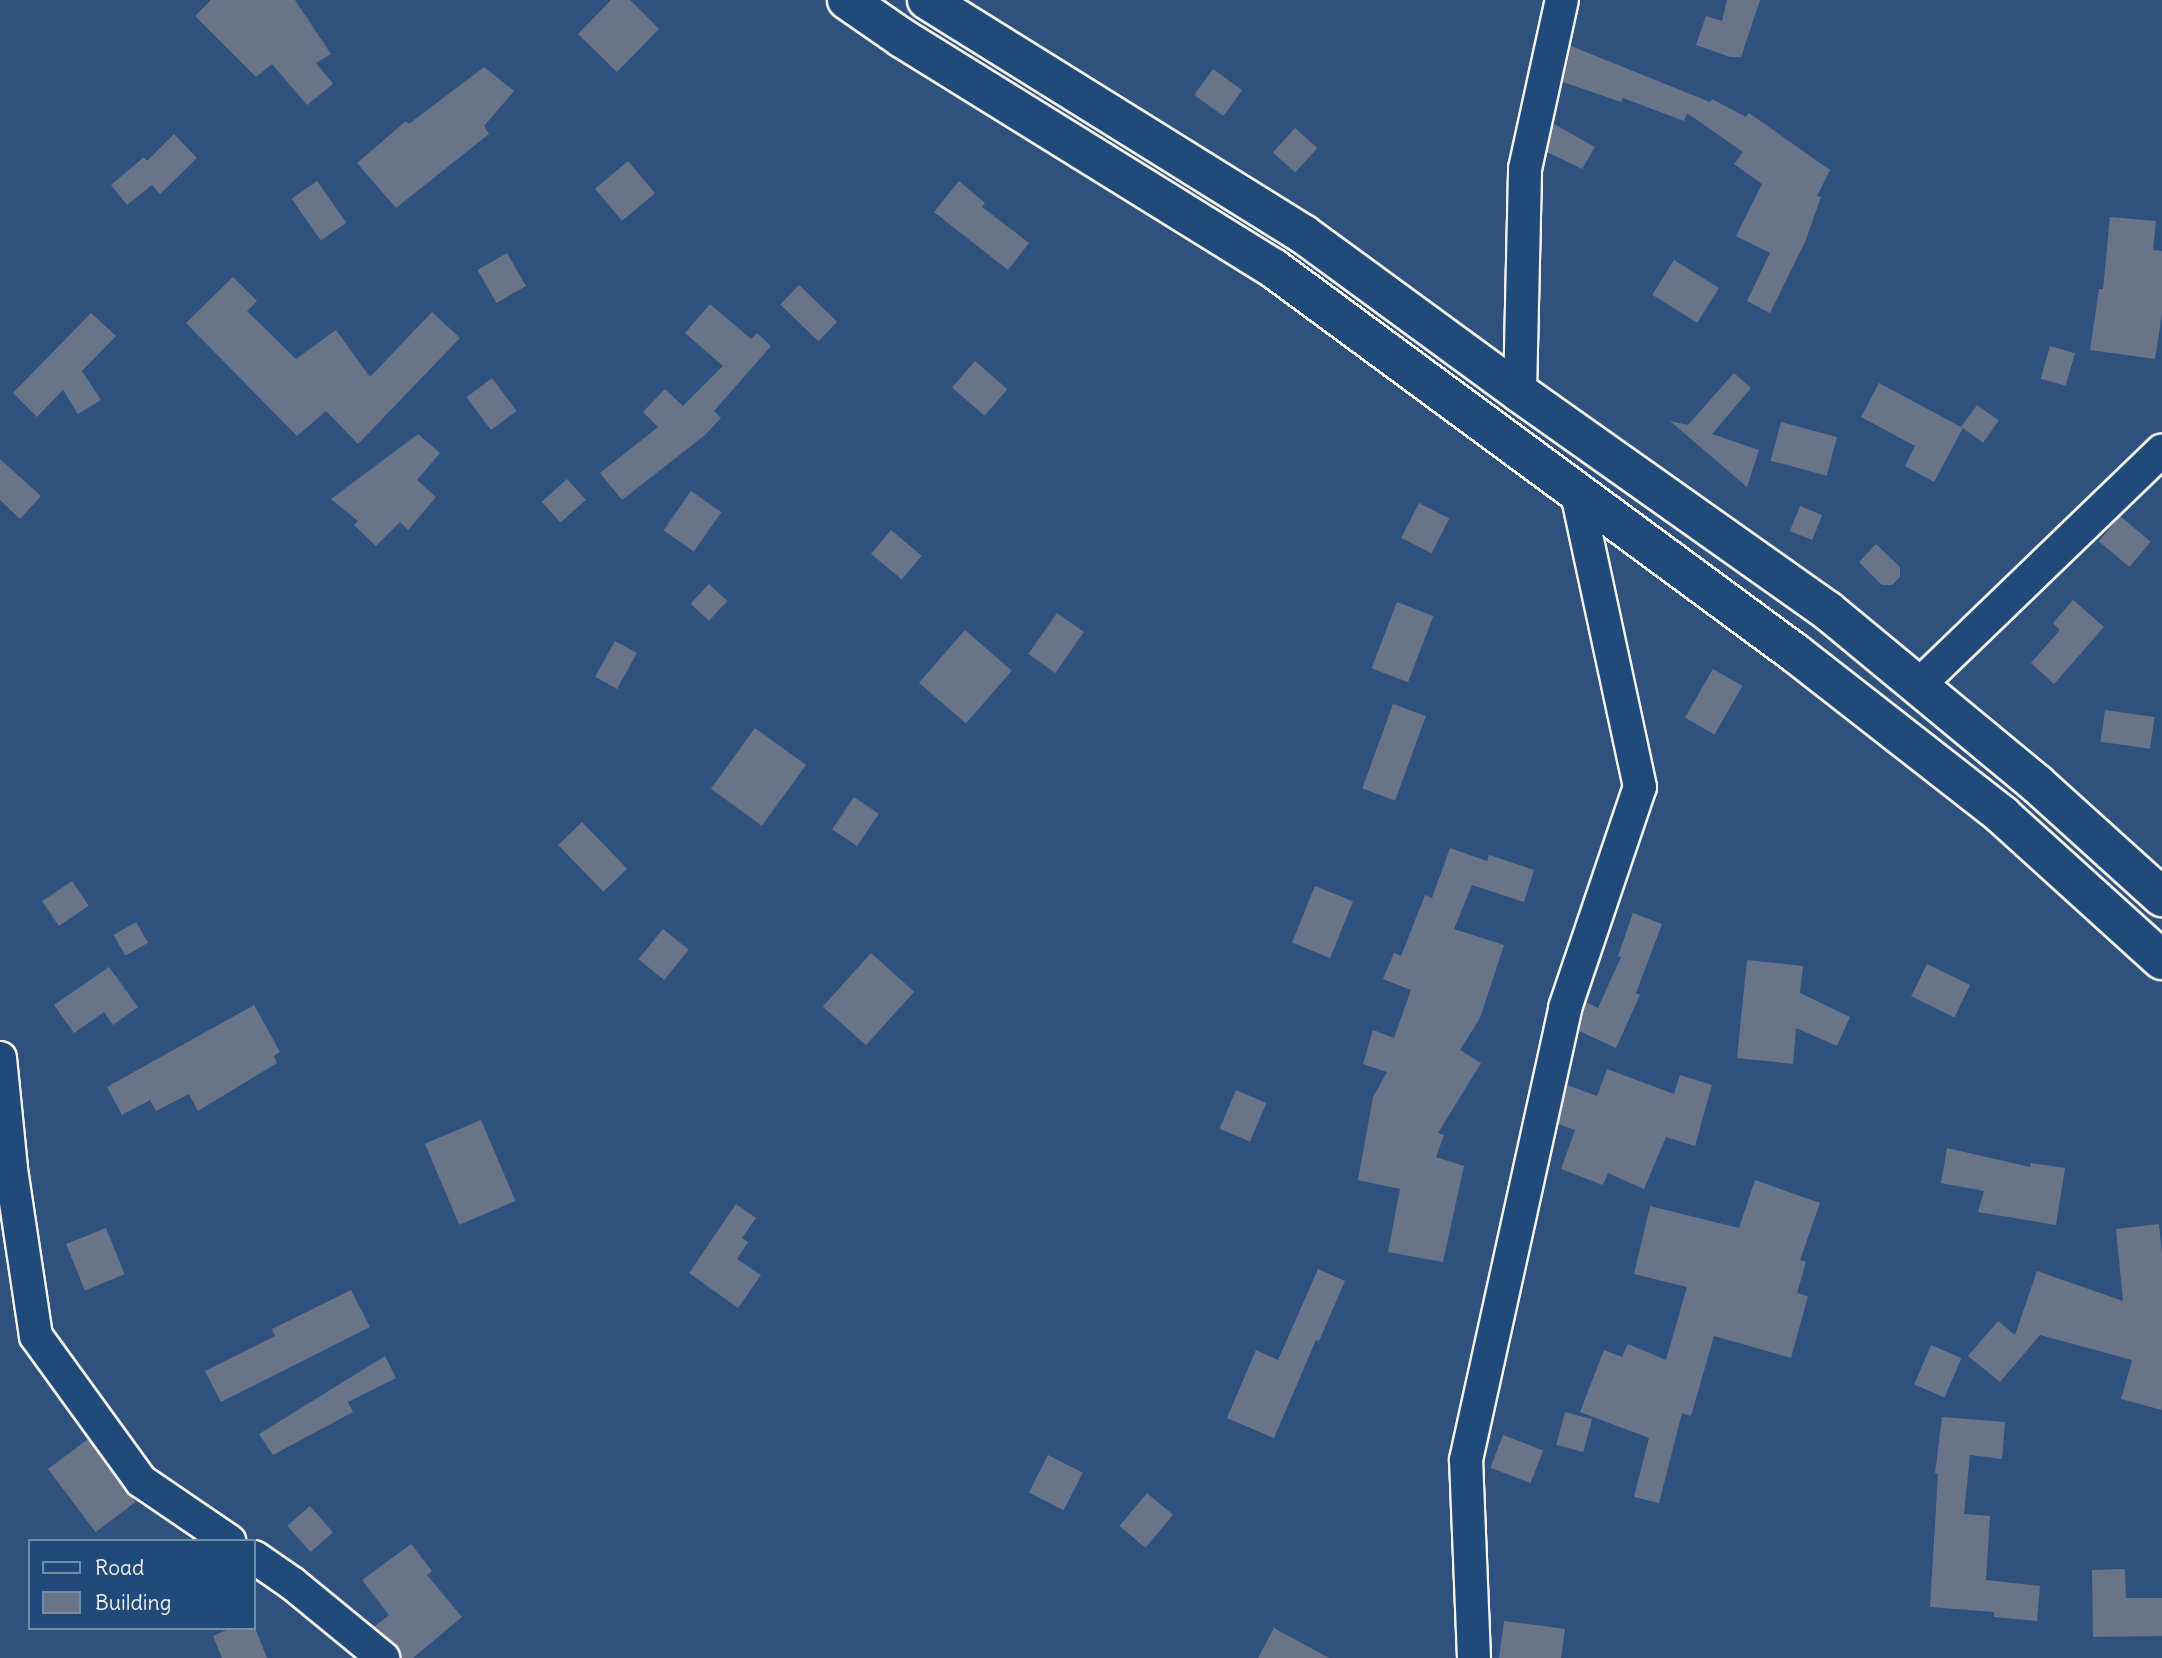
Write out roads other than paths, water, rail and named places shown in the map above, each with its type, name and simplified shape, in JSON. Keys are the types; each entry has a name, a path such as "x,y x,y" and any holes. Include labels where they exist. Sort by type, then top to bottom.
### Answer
{"main road":[{"path":"847,0 902,38 1273,268 1795,653 2002,815 2162,960"},
{"path":"927,0 1303,234 1520,393 1828,611 2037,785 2162,897"}],"street":[{"path":"1520,393 1525,169 1562,0"},
{"path":"1918,686 2162,450"},
{"path":"1474,1658 1466,1460 1565,1007 1640,788 1577,494"},
{"path":"0,1058 10,1169 36,1336 141,1481 226,1539"},
{"path":"256,1559 293,1584 383,1658"}]}
